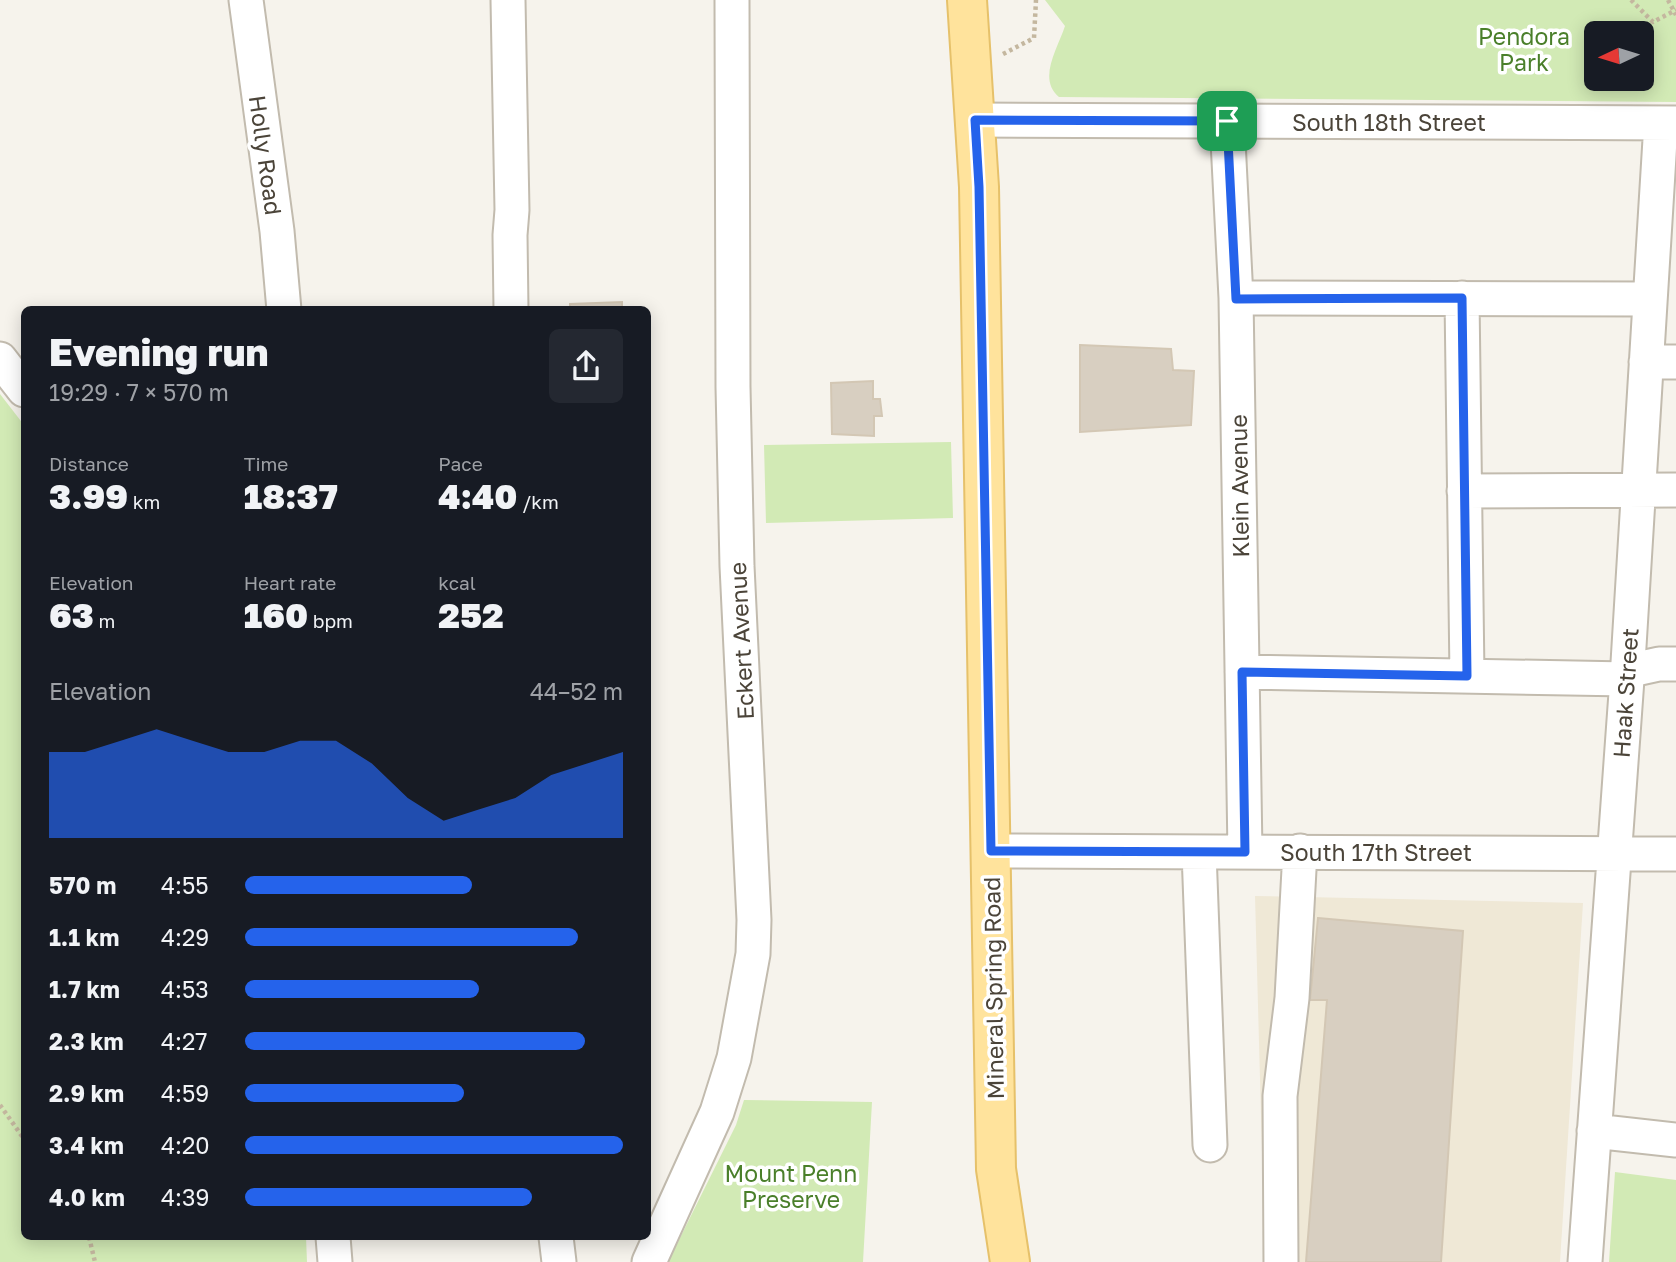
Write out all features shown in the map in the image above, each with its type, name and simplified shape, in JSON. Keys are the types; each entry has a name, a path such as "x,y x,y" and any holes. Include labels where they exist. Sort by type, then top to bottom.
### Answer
{"main road":[{"name":"Mineral Spring Road","path":"964,7 979,187 996,1169 1010,1262"}],"street":[{"name":"Holly Road","path":"246,0 277,231 284,306"},
{"path":"509,0 511,306"},
{"name":"Eckert Avenue","path":"649,1262 717,1112 734,1058 753,954 754,920 736,553 732,0"},
{"name":"South 18th Street","path":"975,120 1668,123"},
{"name":"Klein Avenue","path":"1227,121 1236,299 1245,852"},
{"name":"Haak Street","path":"1585,1262 1638,490 1661,362 1659,306 1668,123"},
{"path":"1236,299 1462,298 1659,306"},
{"path":"1462,298 1467,676"},
{"path":"0,359 21,386"},
{"path":"1464,491 1676,490"},
{"path":"1242,672 1467,676 1627,675 1659,664 1676,664"},
{"name":"South 17th Street","path":"991,851 1676,854"},
{"path":"1281,1262 1280,1096 1292,998 1300,851"},
{"path":"1199,852 1210,1145"},
{"path":"1594,1130 1676,1140"},
{"path":"333,1240 335,1262"},
{"path":"556,1240 559,1262"}],"path":[{"path":"1034,38 1036,0"},
{"path":"1631,0 1653,22 1675,12 1668,0"},
{"path":"0,1105 21,1135"},
{"path":"90,1240 95,1262"}],"shaded area":[{"path":"1255,896 1583,903 1560,1262 1265,1262"}],"green space":[{"name":"Pendora Park","path":"1045,0 1676,0 1676,102 1059,97 1050,81 1049,72 1065,26"},
{"path":"0,394 21,421 21,1240 306,1240 307,1262 0,1262"},
{"path":"951,442 953,518 766,523 764,445"},
{"name":"Mount Penn Preserve","path":"744,1100 872,1102 863,1262 668,1262 736,1125"},
{"path":"1615,1172 1676,1180 1676,1262 1609,1262"}],"building":[{"path":"622,302 622,306 570,306"},
{"path":"1080,345 1171,349 1173,370 1194,371 1191,425 1080,432"},
{"path":"873,381 873,399 880,399 882,416 874,416 874,436 832,434 831,383"},
{"path":"1318,918 1463,931 1441,1262 1306,1262 1327,1000 1310,1000"}],"route":[{"path":"975,120 1227,121 1236,299 1462,298 1467,676 1242,672 1245,852 991,851 979,187 975,120"}]}
